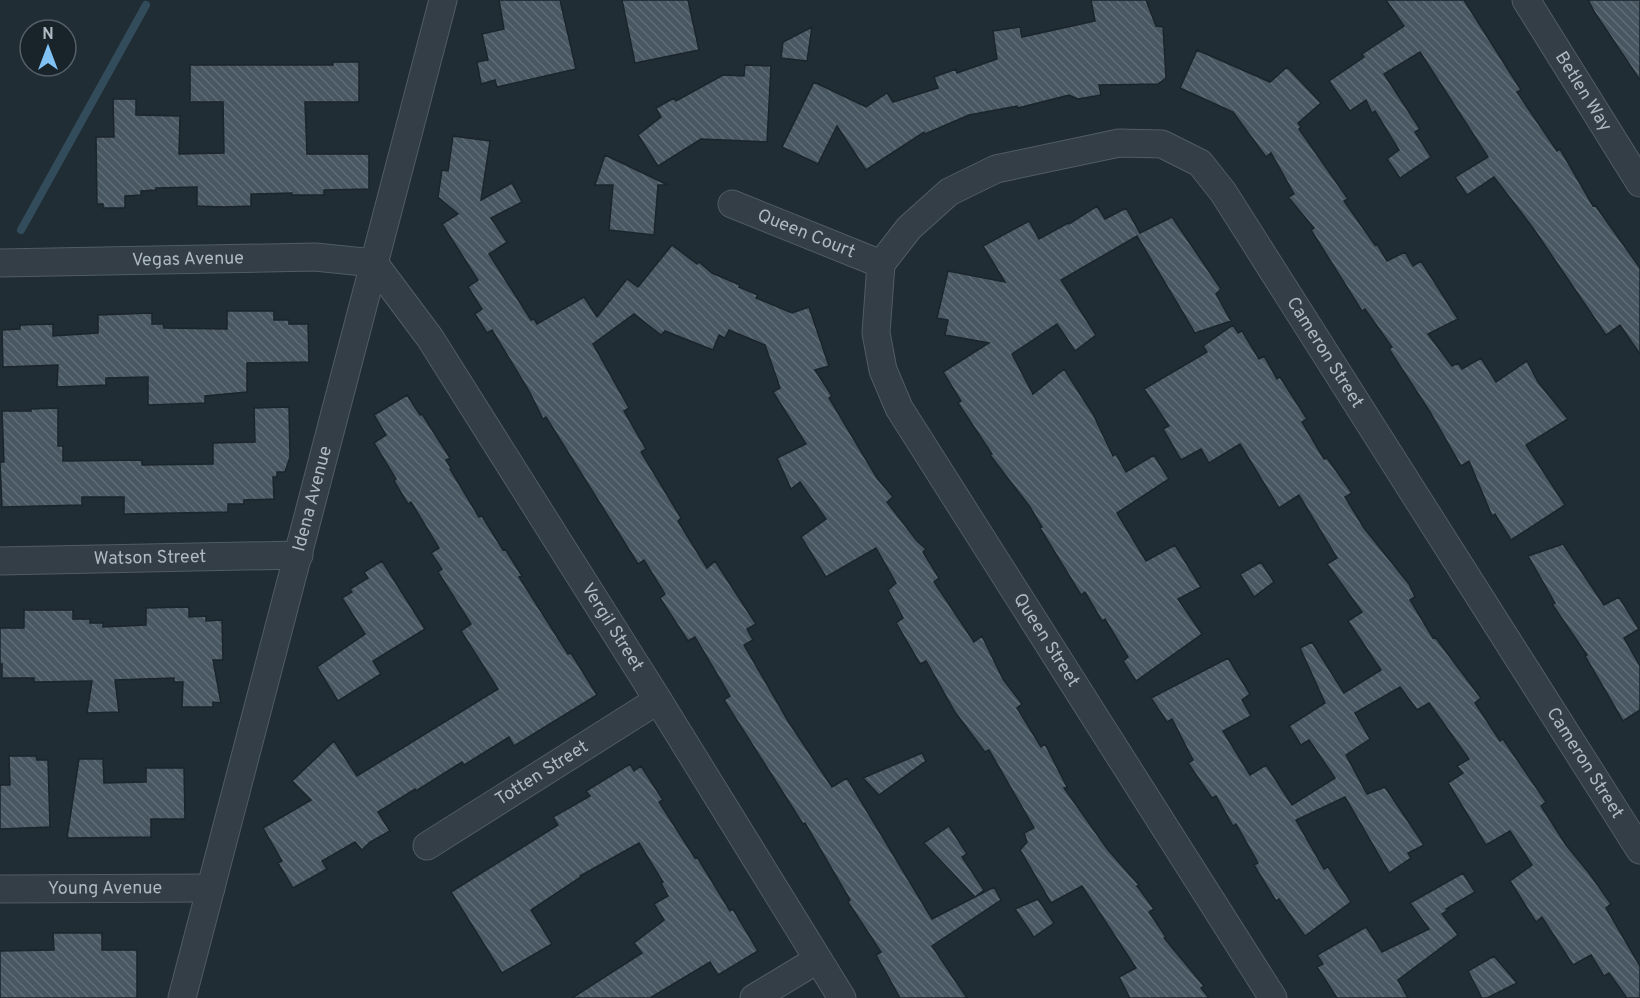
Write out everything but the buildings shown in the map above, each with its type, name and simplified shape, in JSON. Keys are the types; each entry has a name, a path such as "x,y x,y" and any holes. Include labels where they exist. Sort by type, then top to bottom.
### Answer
{"street":[{"name":"Idena Avenue","path":"182,998 443,0"},
{"name":"Betlen Way","path":"1526,0 1640,183"},
{"name":"Cameron Street","path":"881,264 909,228 949,192 996,169 1119,143 1162,144 1200,163 1223,192 1640,850"},
{"name":"Queen Court","path":"732,204 881,264"},
{"name":"Vegas Avenue","path":"0,263 315,257 374,263"},
{"name":"Vergil Street","path":"374,263 430,338 842,998"},
{"name":"Queen Street","path":"881,264 876,333 883,370 899,408 1273,998"},
{"name":"Watson Street","path":"0,561 299,555"},
{"name":"Totten Street","path":"427,846 658,700"},
{"name":"Young Avenue","path":"0,889 211,888"},
{"path":"754,998 817,960"}],"waterway":[{"path":"21,230 146,5"}]}
